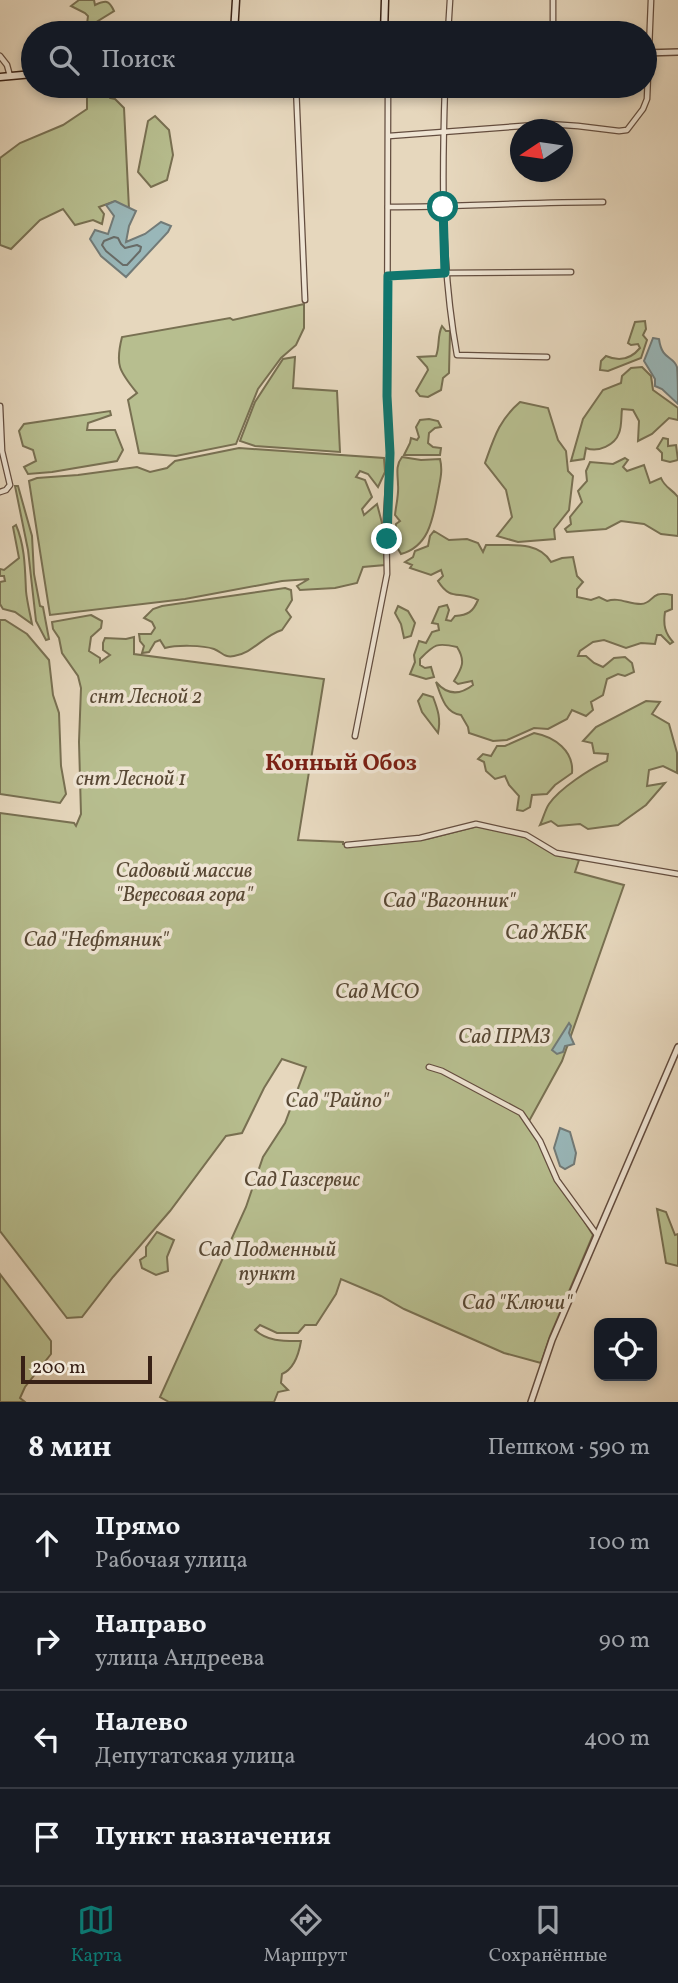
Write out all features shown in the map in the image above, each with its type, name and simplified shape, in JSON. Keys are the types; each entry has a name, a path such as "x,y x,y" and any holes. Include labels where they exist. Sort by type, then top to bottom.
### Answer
{"main road":[{"path":"235,21 236,0"},
{"path":"384,21 385,0"},
{"path":"0,77 21,75"}],"street":[{"path":"449,21 450,0"},
{"path":"553,0 553,21"},
{"path":"649,21 650,0"},
{"path":"657,53 678,52"},
{"path":"0,56 7,65 10,76"},
{"path":"297,98 305,300"},
{"path":"355,736 387,574 386,519 390,453 387,396 388,98"},
{"path":"444,98 445,273 457,355 547,357"},
{"path":"389,135 549,124 627,130 643,109 647,98"},
{"path":"388,207 603,202"},
{"path":"388,276 571,272"},
{"path":"0,406 2,451 10,485 3,491"},
{"path":"347,845 420,838 477,824 526,835 556,853 678,874"},
{"path":"531,1402 552,1340 678,1046"},
{"path":"429,1067 442,1071 521,1113 540,1141 557,1180 597,1235"}],"green space":[{"path":"79,0 94,0 95,5 107,2 114,11 98,21 87,21 85,13 71,6"},
{"path":"87,98 115,99 124,108 129,209 115,201 99,207 104,214 102,224 93,220 75,225 63,209 40,220 11,249 0,245 0,158 20,143 63,125 87,109"},
{"path":"155,116 169,130 173,155 167,180 151,187 138,172 148,121"},
{"path":"304,304 304,328 296,345 281,358 258,389 236,444 176,456 139,453 128,400 137,393 120,367 122,337 230,318 233,320"},
{"path":"645,321 646,329 643,335 647,340 641,358 608,371 600,370 601,361 606,356 625,358 640,348 638,344 628,343 635,322"},
{"path":"442,326 446,331 450,331 449,373 443,378 441,390 428,397 420,396 416,391 428,370 418,357 436,356"},
{"path":"295,357 293,388 337,391 340,452 255,446 240,441 255,402 283,359"},
{"path":"642,367 651,376 653,390 678,408 678,420 669,418 652,434 638,441 639,421 633,410 622,409 620,430 614,441 601,449 586,448 584,459 571,461 583,419 603,390 621,383 622,376 631,368"},
{"path":"520,402 548,408 558,440 566,451 568,471 573,476 569,510 554,529 555,539 518,542 497,536 512,517 506,490 485,463 502,423"},
{"path":"110,411 111,415 88,423 87,430 115,430 123,450 117,461 28,474 24,467 36,461 33,450 23,446 19,431 24,424"},
{"path":"420,420 438,421 441,427 429,433 428,443 441,448 440,455 404,455 411,438 417,440 419,437 416,427"},
{"path":"663,438 668,439 668,446 676,445 678,460 662,460 662,453 657,448"},
{"path":"239,448 384,458 385,472 378,487 368,474 360,471 356,477 365,480 372,497 362,509 364,515 377,504 382,523 379,547 386,554 385,565 363,567 357,583 335,588 300,590 297,586 309,579 282,581 185,599 50,615 29,481 137,467 150,472 167,468 175,461"},
{"path":"402,457 440,459 441,472 428,529 418,544 401,554 394,542 396,524 400,521 395,515 398,467"},
{"path":"625,458 628,460 623,467 627,471 644,465 650,483 661,478 678,497 678,536 661,534 644,524 621,521 606,529 567,532 565,529 571,524 570,517 582,502 578,491 587,481 586,471 590,462 613,464"},
{"path":"15,486 18,486 32,536 34,574 49,639 46,640 36,621 28,550"},
{"path":"16,525 23,549 26,595 32,624 15,612 3,609 0,604 0,582 5,581 4,576 0,576 0,569 4,570 19,558 13,527"},
{"path":"434,531 449,540 467,539 478,543 483,552 486,545 513,545 539,550 551,562 573,557 577,576 583,582 577,589 577,597 591,600 599,597 607,601 641,604 659,594 672,595 672,609 665,612 664,621 666,632 673,642 670,644 661,635 657,635 655,644 641,643 626,648 604,640 593,642 580,651 578,656 586,656 603,667 614,658 625,657 632,663 634,672 607,679 603,695 591,702 593,710 586,716 572,710 567,719 548,729 534,728 507,740 493,741 469,733 461,715 451,711 444,703 436,682 454,692 463,691 473,685 472,681 458,684 454,681 462,664 457,647 436,646 420,659 420,665 431,667 434,677 426,679 410,674 419,641 426,643 432,632 439,630 438,624 432,623 439,607 447,605 449,610 446,620 451,621 455,616 470,612 478,600 447,591 438,581 443,576 441,570 431,575 410,568 412,565 405,562 413,557 415,551 428,546"},
{"path":"285,588 291,590 292,600 286,610 291,617 282,630 247,652 231,656 203,647 165,648 160,640 155,642 149,652 142,653 144,646 139,634 151,634 155,628 152,622 144,618 153,609"},
{"path":"398,606 408,611 415,623 411,636 404,638 395,613"},
{"name":"Садовый массив \"Вересовая гора\"","path":"91,615 102,621 101,628 91,637 89,651 100,658 100,662 110,655 103,650 105,638 134,637 134,654 324,679 298,840 343,842 361,846 427,839 478,826 525,837 554,854 579,860 575,872 624,885 562,1061 528,1123 593,1235 541,1363 504,1353 341,1279 336,1294 316,1325 305,1325 298,1333 277,1333 260,1325 255,1330 271,1339 301,1341 293,1365 282,1374 281,1383 288,1390 278,1392 274,1402 169,1402 160,1397 246,1207 263,1157 285,1123 306,1067 282,1059 242,1133 226,1136 170,1211 82,1317 67,1318 0,1231 0,813 74,823 76,826 81,814 81,688 78,676 62,653 52,622"},
{"path":"0,620 5,620 27,634 49,660 53,695 59,713 61,766 66,794 60,803 0,794"},
{"path":"423,694 433,697 438,715 438,733 422,712 418,701"},
{"path":"646,701 660,702 652,714 669,724 677,753 677,773 663,766 649,770 647,786 665,783 646,805 618,825 588,829 580,824 558,826 551,821 540,825 549,804 560,792 607,761 608,754 594,753 592,743 583,741 596,727"},
{"path":"534,733 562,746 570,758 572,773 547,794 532,795 530,807 523,811 517,810 519,796 505,776 495,779 486,771 484,762 478,759 483,754 491,756 497,746 505,746"},
{"path":"657,1209 666,1212 675,1235 678,1234 678,1266 666,1263"},
{"path":"157,1232 174,1240 167,1257 168,1271 156,1275 142,1268 140,1260 146,1256 146,1247"},
{"path":"0,1274 51,1341 51,1354 25,1387 20,1398 25,1402 0,1402"}],"water":[{"path":"115,201 136,211 126,242 145,234 161,222 171,226 126,277 101,256 90,239 95,230 108,234 114,216 106,205"},
{"path":"653,338 659,339 663,351 677,367 678,404 655,386 655,379 644,361"},
{"path":"569,1023 569,1033 574,1044 565,1046 563,1052 557,1054 552,1050"},
{"path":"560,1128 570,1132 576,1153 574,1164 565,1169 560,1166 554,1148"}],"district":[{"name":"Конный Обоз","path":"341,762"}],"route":[{"path":"387,539 390,453 387,396 388,276 445,273 443,207"}],"park label":[{"name":"снт Лесной 2","path":"146,696"},
{"name":"снт Лесной 1","path":"131,778"},
{"name":"Сад \"Вагонник\"","path":"449,900"},
{"name":"Сад ЖБК","path":"546,932"},
{"name":"Сад \"Нефтяник\"","path":"96,939"},
{"name":"Сад МСО","path":"377,991"},
{"name":"Сад ПРМЗ","path":"504,1036"},
{"name":"Сад \"Райпо\"","path":"337,1100"},
{"name":"Сад Газсервис","path":"302,1179"},
{"name":"Сад Подменный пункт","path":"267,1261"},
{"name":"Сад \"Ключи\"","path":"517,1302"}]}
